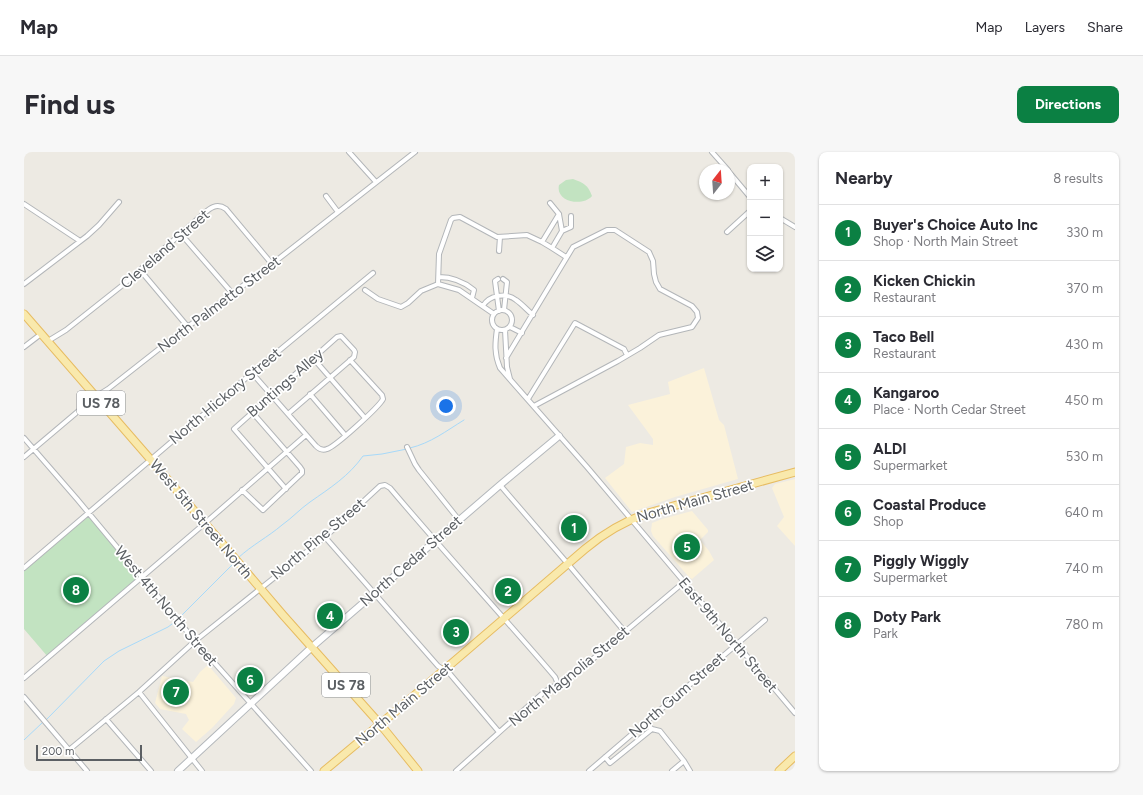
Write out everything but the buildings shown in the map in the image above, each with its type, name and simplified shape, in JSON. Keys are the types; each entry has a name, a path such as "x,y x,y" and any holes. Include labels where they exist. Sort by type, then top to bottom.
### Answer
{"main road":[{"name":"West 5th Street North","path":"24,314 151,460 204,524 380,724"},
{"name":"North Main Street","path":"324,771 445,670 595,541 630,519 795,472"},
{"name":"US 78","path":"380,724 418,771"},
{"path":"779,771 795,756"}],"street":[{"path":"349,152 376,182"},
{"name":"North Palmetto Street","path":"24,457 95,397 108,389 272,264 415,152"},
{"path":"712,152 722,164"},
{"path":"735,179 747,193"},
{"path":"326,196 338,212"},
{"path":"24,284 99,225 119,202"},
{"path":"550,203 559,214 562,231"},
{"path":"24,204 80,241"},
{"name":"Cleveland Street","path":"48,341 66,330 140,270 211,208 220,206 226,208 272,264"},
{"path":"542,242 559,214"},
{"path":"727,232 747,214"},
{"path":"552,248 562,231 570,227 570,216"},
{"path":"438,284 439,254 446,231 453,218 460,217 500,237 527,235 542,242 566,257"},
{"path":"783,220 795,226"},
{"path":"506,358 573,247 605,231 615,230 649,252 653,261 656,282 660,289 692,306 697,312 698,318 692,327 659,335 640,348 534,406"},
{"path":"181,234 232,293"},
{"path":"499,251 500,237"},
{"path":"140,270 188,327"},
{"name":"North Hickory Street","path":"24,568 252,373 372,273"},
{"path":"439,276 463,282 474,290 472,298"},
{"path":"498,279 495,281 497,296 502,311"},
{"path":"502,311 506,296 506,282 504,279"},
{"path":"365,290 378,299 396,307 401,307 408,304 421,291 438,284 459,290 494,314"},
{"path":"483,306 487,300 497,296 506,296 516,300 533,315"},
{"path":"494,314 502,311 510,314 512,317 510,327 505,330 497,329"},
{"path":"494,314 492,322 497,329 495,351 496,359 501,370 507,367"},
{"path":"528,400 575,323 624,349 627,355"},
{"path":"510,327 522,333"},
{"path":"505,330 506,358 510,379"},
{"path":"24,348 41,334"},
{"name":"Buntings Alley","path":"267,468 234,429 337,337 341,336 354,350 354,357 350,360"},
{"path":"313,358 365,418"},
{"path":"252,373 306,435 320,450 328,449 345,436 382,402 383,397 350,360 288,414"},
{"name":"East 9th North Street","path":"501,370 534,406 795,714"},
{"path":"310,394 345,436"},
{"path":"242,490 263,510 302,473 302,470 252,412"},
{"path":"24,678 306,435"},
{"name":"North Cedar Street","path":"178,771 193,759 312,647 559,436"},
{"name":"West 4th North Street","path":"24,438 195,641 311,771"},
{"path":"407,446 419,470 459,520"},
{"path":"267,468 286,489"},
{"name":"North Pine Street","path":"69,750 139,692 195,641 325,537 380,486 385,485 390,488 435,541"},
{"path":"500,485 625,632"},
{"path":"325,537 438,666 450,674 499,732"},
{"path":"435,541 505,618 555,677 558,684"},
{"name":"North Magnolia Street","path":"456,771 543,693 575,674 684,582"},
{"name":"North Gum Street","path":"589,771 765,620"},
{"path":"139,692 202,771"},
{"path":"24,697 87,771"},
{"path":"106,719 151,771"},
{"path":"645,723 652,729 660,731 690,771"},
{"path":"605,757 610,763 652,729"},
{"path":"672,771 684,761"}],"shaded area":[{"path":"704,368 719,420 724,425 738,479 675,497 632,512 605,478 624,464 626,447 640,443 653,445 653,439 628,405 670,394 668,382"},
{"path":"795,479 795,546 777,526 784,517 772,488 775,484"},
{"path":"692,511 708,530 708,532 700,540 714,560 692,579 653,536 651,531 652,523"},
{"path":"208,665 236,698 234,704 212,728 196,742 182,729 189,720 186,714 160,709 155,703 162,676 193,682 200,672"}],"green space":[{"path":"573,179 585,185 589,189 592,196 588,199 577,202 565,199 559,191 559,185 566,180"},
{"path":"88,513 142,577 48,657 24,629 24,568"}],"waterway":[{"path":"410,448 432,440 464,420"},
{"path":"238,558 339,481 352,470 363,456 407,449"},
{"path":"179,618 235,562"},
{"path":"47,719 104,661 119,651 168,627 176,621"},
{"path":"24,740 42,723"}],"place":[{"name":"Buyer's Choice Auto Inc","path":"574,528"},
{"name":"ALDI","path":"687,547"},
{"name":"Doty Park","path":"76,590"},
{"name":"Kicken Chickin","path":"508,591"},
{"name":"Kangaroo","path":"330,616"},
{"name":"Taco Bell","path":"456,632"},
{"name":"Coastal Produce","path":"250,680"},
{"name":"Piggly Wiggly","path":"176,692"}]}
